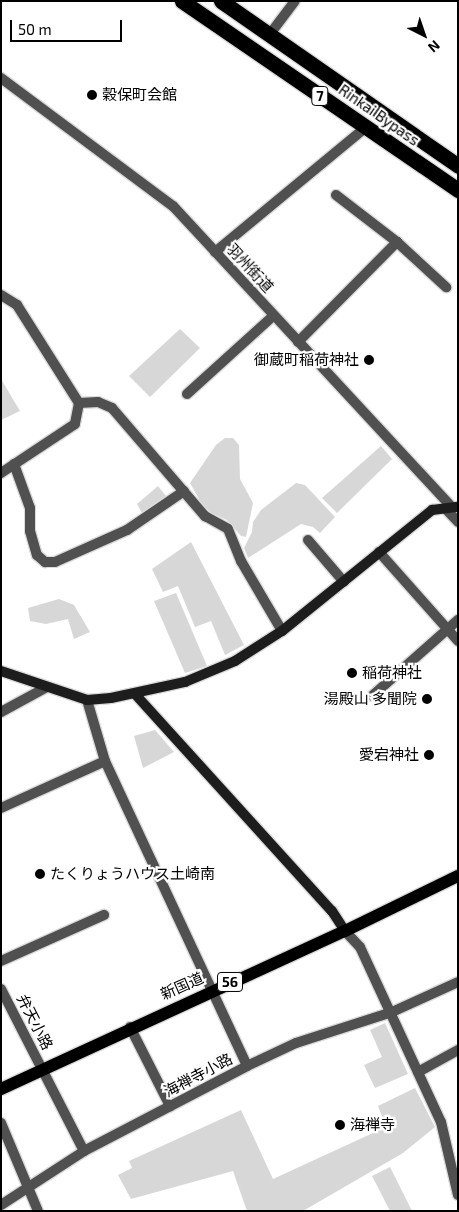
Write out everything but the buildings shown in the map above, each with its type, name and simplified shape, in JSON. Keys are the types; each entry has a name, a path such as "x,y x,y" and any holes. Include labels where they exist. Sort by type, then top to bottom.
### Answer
{"highway":[{"name":"Rinkai Bypass","path":"182,1 458,190"},
{"name":"Rinkai Bypass","path":"220,1 458,166"}],"main road":[{"name":"新国道","path":"1,1089 130,1027 345,931 458,876"}],"street":[{"path":"270,34 295,1"},
{"name":"羽州街道","path":"1,78 173,206 451,507 458,522"},
{"path":"215,252 366,127"},
{"path":"336,195 397,242 446,287"},
{"path":"298,342 397,242"},
{"path":"1,295 22,312 79,403 75,424 1,473"},
{"path":"187,394 274,316"},
{"path":"79,403 98,402 112,408 205,516 228,529 241,561 282,631"},
{"path":"14,464 30,508 30,531 37,555 45,562 55,562 127,530 184,491"},
{"path":"1,671 87,700 135,694 194,679 235,661 282,631 432,510 451,507"},
{"path":"308,540 344,582"},
{"path":"379,552 458,640"},
{"path":"372,696 458,620"},
{"path":"1,712 47,687"},
{"path":"135,694 332,911 345,931 360,947 392,1012 441,1122 458,1196"},
{"path":"87,700 105,761 247,1066"},
{"path":"1,808 105,761"},
{"path":"1,961 104,915"},
{"name":"海禅寺小路","path":"1,1205 84,1151 247,1066 296,1043 392,1012 458,982"},
{"name":"弁天小路","path":"1,988 35,1051 41,1069 84,1151"},
{"path":"130,1027 170,1106"},
{"path":"418,1072 458,1050"},
{"path":"1,1123 38,1211"}],"shaded area":[{"path":"180,329 200,348 150,397 129,376"},
{"path":"1,379 20,411 1,420"},
{"path":"225,438 233,438 239,445 240,479 253,503 246,537 241,536 227,520 205,510 190,483 216,445"},
{"path":"381,446 392,459 337,513 322,498"},
{"path":"296,483 305,485 335,517 320,533 313,527 301,524 248,558 244,548 252,532 253,522 261,510"},
{"path":"158,486 166,496 142,513 137,504"},
{"path":"191,542 244,645 225,655 211,621 195,627 178,586 163,592 152,569"},
{"path":"176,593 207,666 185,673 154,601"},
{"path":"59,599 74,605 90,632 74,639 68,619 46,624 30,621 28,608"},
{"path":"155,730 174,752 143,768 134,736"},
{"path":"385,1023 408,1074 375,1088 364,1065 382,1057 370,1030"},
{"path":"415,1088 435,1127 403,1153 303,1211 247,1211 233,1171 131,1199 118,1175 132,1168 129,1161 241,1110 273,1179 386,1127 378,1106"},
{"path":"390,1167 412,1211 390,1211 372,1176"}],"place":[{"name":"穀保町会館","path":"92,95"},
{"name":"御蔵町稲荷神社","path":"369,360"},
{"name":"稲荷神社","path":"352,673"},
{"name":"湯殿山 多聞院","path":"427,699"},
{"name":"愛宕神社","path":"429,755"},
{"name":"たくりょうハウス土崎南","path":"40,874"},
{"name":"海禅寺","path":"340,1125"}]}
